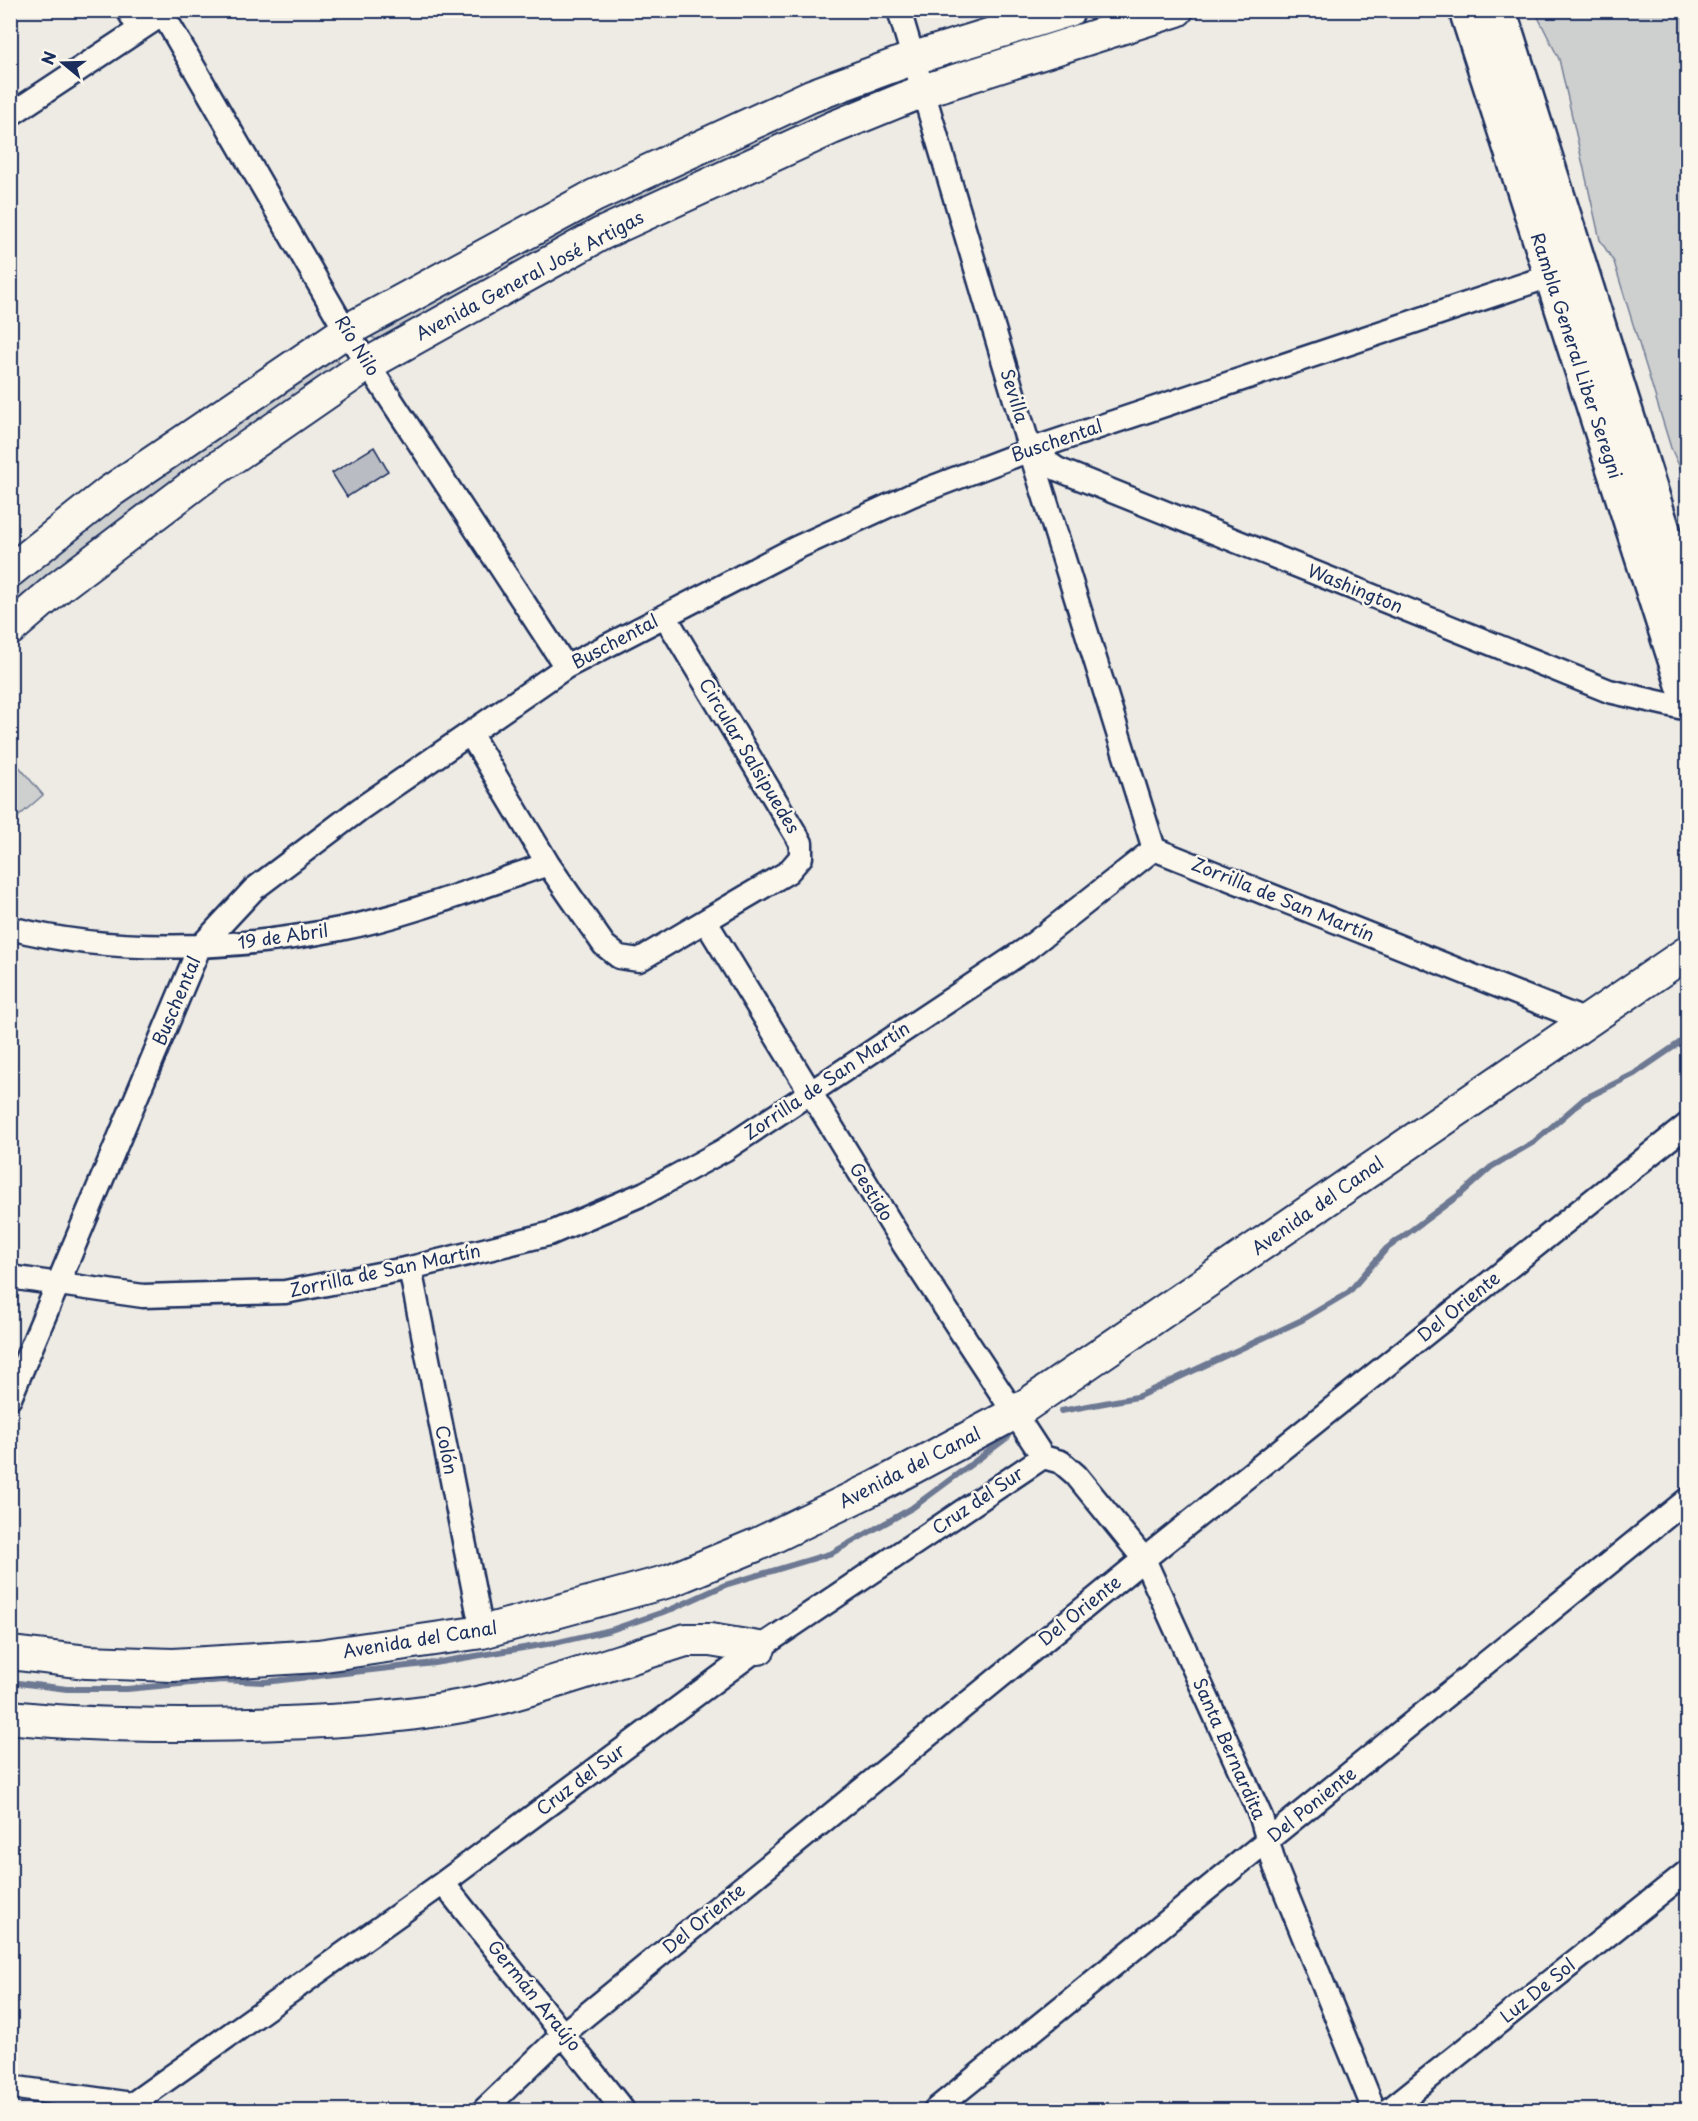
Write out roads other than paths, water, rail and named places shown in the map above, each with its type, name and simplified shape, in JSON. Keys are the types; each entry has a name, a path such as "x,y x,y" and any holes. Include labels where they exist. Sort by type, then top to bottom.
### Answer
{"main road":[{"name":"Rambla General Liber Seregni","path":"1466,10 1688,700"},
{"name":"Rambla General Liber Seregni","path":"1499,10 1688,609"}],"street":[{"name":"Sevilla","path":"899,10 1030,450 1154,849"},
{"path":"10,571 108,493 346,331 594,195 810,96 914,58 1069,10"},
{"name":"Avenida General José Artigas","path":"10,629 60,586 200,480 368,364 601,234 832,128 923,91 1178,10"},
{"path":"10,114 134,20 166,12"},
{"name":"Río Nilo","path":"166,12 346,331 566,667"},
{"name":"Buschental","path":"10,1398 200,948 254,889 360,809 471,735 566,667 796,548 912,495 1030,450 1550,276"},
{"name":"Washington","path":"1030,450 1057,469 1609,691 1688,709"},
{"name":"Circular Salsipuedes","path":"471,735 548,864 604,945 619,957 639,960 788,872 801,856 801,843 664,616"},
{"name":"Zorrilla de San Martín","path":"10,1277 143,1296 285,1292 410,1268 549,1234 634,1197 724,1150 1028,948 1154,849 1584,1020"},
{"name":"19 de Abril","path":"10,928 106,943 200,948 340,929 548,864"},
{"name":"Gestido","path":"706,922 904,1245 1043,1457"},
{"name":"Avenida del Canal","path":"10,1653 87,1662 173,1665 318,1656 482,1632 669,1581 766,1540 876,1487 1016,1413 1231,1267 1584,1020 1688,952"},
{"name":"Del Oriente","path":"484,2110 564,2033 1144,1560 1688,1124"},
{"name":"Colón","path":"410,1268 482,1632"},
{"name":"Santa Bernardita","path":"1043,1457 1060,1462 1076,1475 1144,1560 1261,1817 1275,1866 1374,2110"},
{"name":"Cruz del Sur","path":"128,2107 443,1882 759,1648 1043,1457"},
{"name":"Del Poniente","path":"935,2110 1688,1499"},
{"path":"10,1717 56,1722 167,1726 315,1722 405,1713 498,1698 686,1640 710,1640 759,1648"},
{"name":"Luz De Sol","path":"1389,2110 1688,1871"},
{"name":"Germán Araújo","path":"443,1882 623,2110"},
{"path":"10,2086 128,2107"}],"waterway":[{"path":"1061,1411 1137,1397 1302,1320 1349,1292 1386,1249 1463,1192 1491,1167 1534,1142 1584,1099 1634,1074 1688,1037"},
{"path":"10,1682 67,1689 127,1689 222,1680 264,1682 434,1663 559,1642 611,1630 672,1609 725,1585 832,1553 912,1508 1008,1437"}]}
